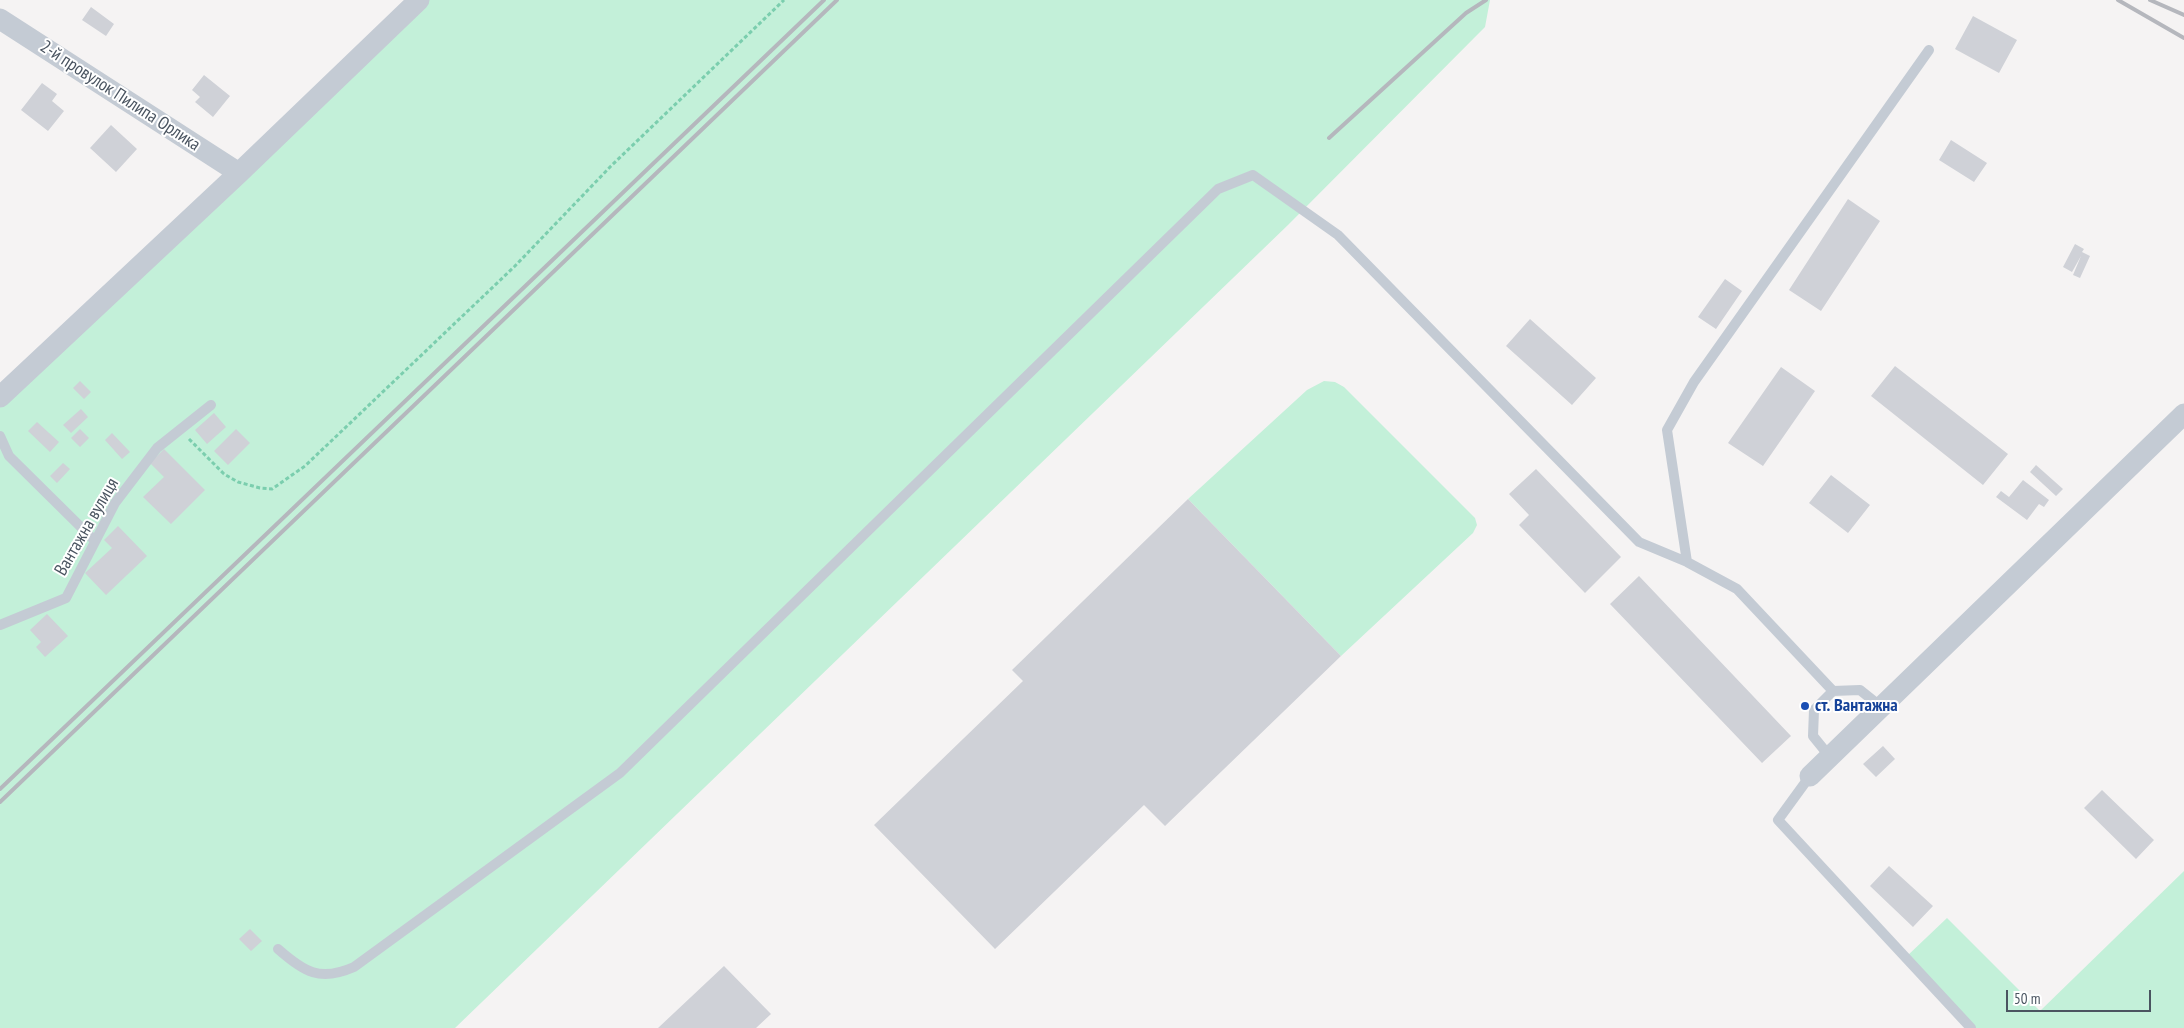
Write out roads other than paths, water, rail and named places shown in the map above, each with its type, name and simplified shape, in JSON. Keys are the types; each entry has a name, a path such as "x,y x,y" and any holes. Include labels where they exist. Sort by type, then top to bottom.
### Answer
{"street":[{"path":"0,397 240,173 419,0"},
{"name":"2-й провулок Пилипа Орлика","path":"0,19 240,173"},
{"path":"1810,776 1880,706 2184,414"}],"lane":[{"path":"1687,562 1666,430 1694,382 1929,50"},
{"path":"278,949 298,967 317,974 337,975 354,967 620,773 1218,189 1253,175 1338,235 1639,542 1687,562 1737,589 1833,691"},
{"name":"Вантажна вулиця","path":"0,625 66,598 94,540 115,503 157,448 210,405"},
{"path":"0,436 9,456 94,540"},
{"path":"1830,757 1813,736 1814,710 1833,691 1860,690 1880,706"},
{"path":"1810,776 1778,820 1971,1028"}],"railway":[{"path":"0,789 824,0"},
{"path":"0,802 837,0"},
{"path":"1329,138 1466,13 1486,0"},
{"path":"2118,0 2184,38"},
{"path":"2150,0 2184,15"}],"place":[{"name":"ст. Вантажна","path":"1805,706"}]}
